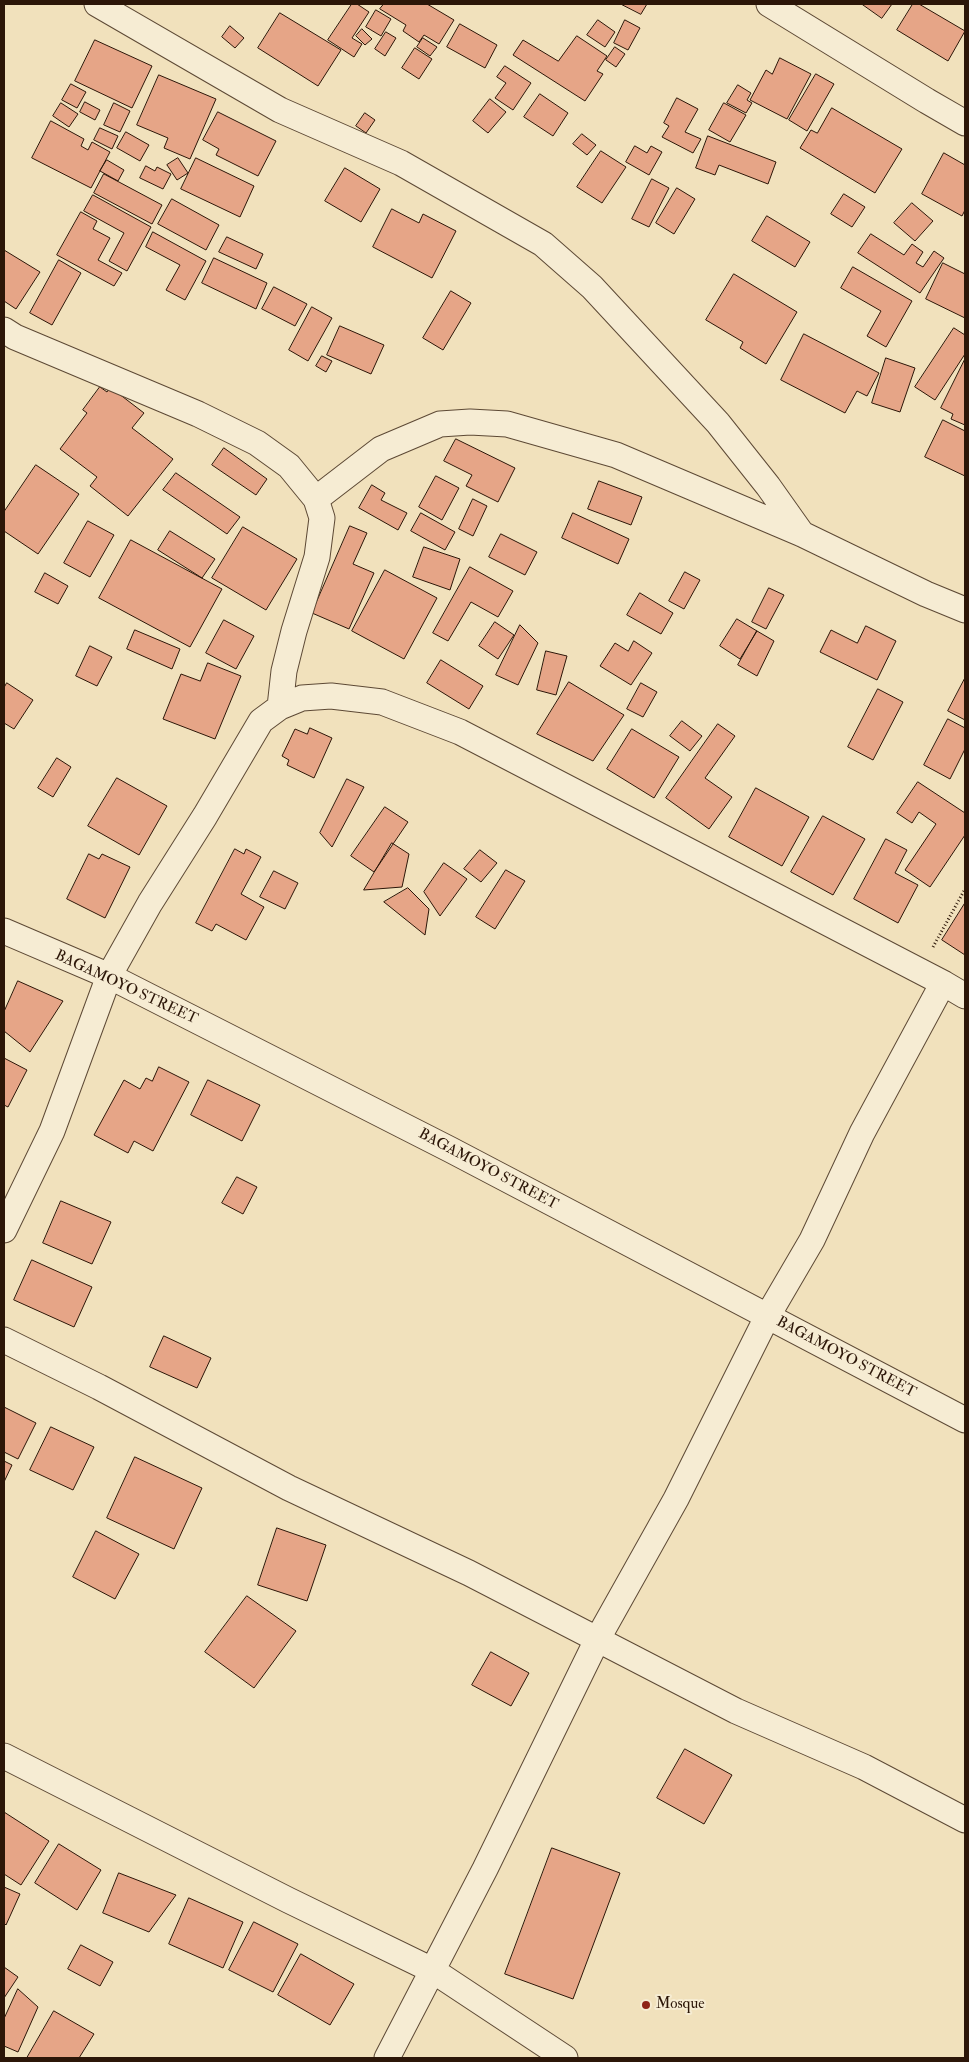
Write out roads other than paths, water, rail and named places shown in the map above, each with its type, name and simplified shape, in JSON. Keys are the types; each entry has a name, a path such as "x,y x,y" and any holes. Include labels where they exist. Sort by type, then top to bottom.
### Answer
{"street":[{"path":"97,4 280,110 401,162 543,244 592,287 718,423 768,486 802,534"},
{"path":"768,4 965,123"},
{"path":"4,330 15,337 198,414 257,443 289,466 316,499 322,518 318,558 286,663 280,706"},
{"path":"316,499 381,449 440,424 470,422 507,424 616,455 802,534 926,594 965,610"},
{"path":"4,1230 52,1131 109,976 150,903 261,722 280,706 302,698 331,696 382,702 460,732 965,996"},
{"name":"BAGAMOYO STREET","path":"4,932 109,976 450,1150 965,1420"},
{"path":"388,2058 597,1640 676,1499 767,1317 812,1240 862,1133 943,983"},
{"path":"4,1340 99,1387 289,1488 469,1573 736,1711 864,1767 965,1820"},
{"path":"4,1756 288,1900 432,1970 565,2058"}],"place":[{"name":"Mosque","path":"646,2005"}]}
